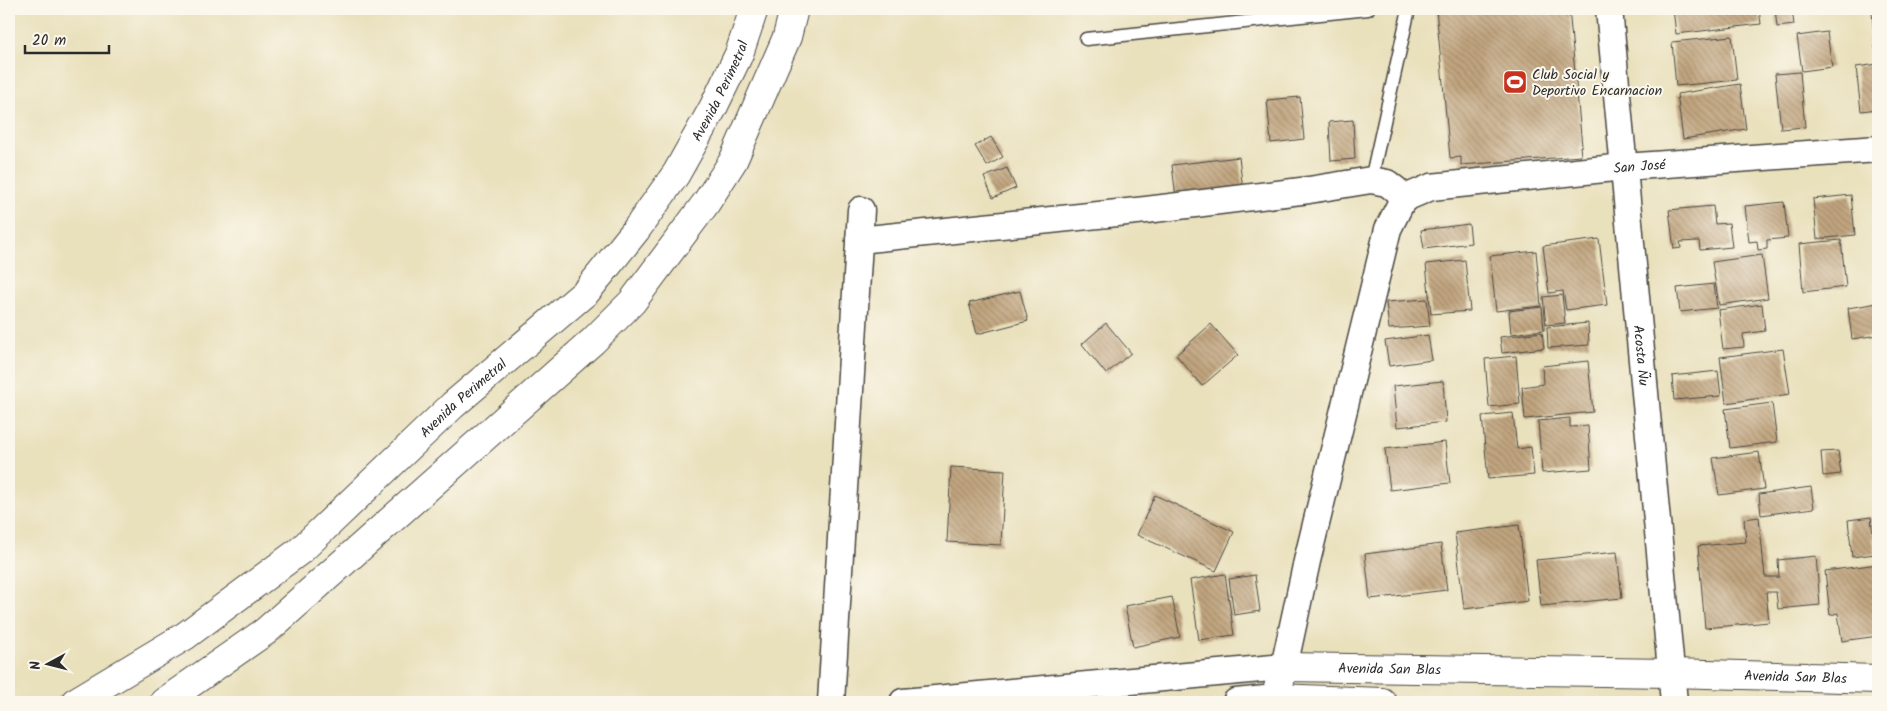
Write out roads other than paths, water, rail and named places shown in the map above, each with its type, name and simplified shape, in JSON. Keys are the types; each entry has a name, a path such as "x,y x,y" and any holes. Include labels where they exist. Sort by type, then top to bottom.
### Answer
{"main road":[{"name":"Avenida Perimetral","path":"75,702 185,636 301,550 453,405 587,291 636,230 676,174 713,108 739,54 754,9"},
{"path":"164,702 266,631 593,341 632,302 706,203 733,161 787,37 794,9"},
{"path":"1284,668 1274,700 1382,702"},
{"name":"Avenida San Blas","path":"1284,668 1671,673 1878,679"}],"street":[{"name":"Acosta Ñu","path":"1609,9 1674,702"},
{"name":"San José","path":"1403,199 1431,188 1624,167 1878,149"},
{"path":"859,240 1156,209 1309,190 1371,180 1387,183 1396,190 1403,199 1388,229 1310,551 1284,668"},
{"path":"831,702 861,210"},
{"name":"Avenida San Blas","path":"903,702 1284,668"},
{"path":"1236,702 1274,700"}],"lane":[{"path":"1086,39 1368,9"},
{"path":"1371,180 1409,9"}],"place":[{"name":"Club Social y Deportivo Encarnacion","path":"1515,82"}]}
